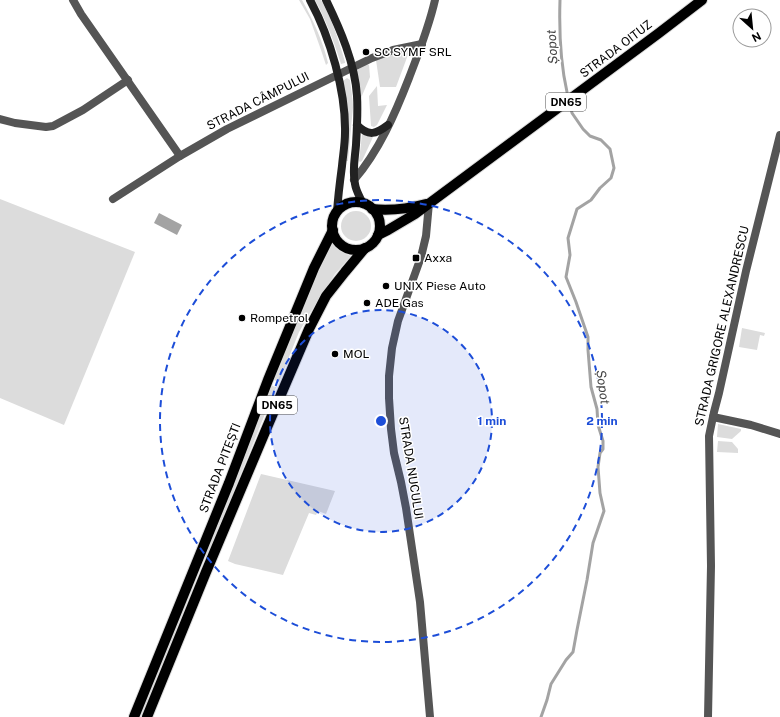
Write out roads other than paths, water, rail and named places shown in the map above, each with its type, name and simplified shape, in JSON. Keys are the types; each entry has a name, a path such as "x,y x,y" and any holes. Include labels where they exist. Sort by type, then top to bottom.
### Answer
{"main road":[{"name":"STRADA OITUZ","path":"378,234 399,224 430,203 672,24 702,0"},
{"path":"350,203 358,203 368,206 375,212 380,222 380,229 376,240 365,248 356,250 348,249 341,245 336,239 332,230 332,224 337,212 343,206 350,203"},
{"name":"STRADA OITUZ","path":"368,206 385,210 402,209 430,203"},
{"name":"STRADA PITEȘTI","path":"134,717 195,568 311,275 332,230"},
{"name":"DN65","path":"147,717 206,572 304,341 326,296 365,248"},
{"path":"195,568 206,572"}],"street":[{"path":"73,0 81,14 180,156"},
{"path":"310,0 324,30 341,92 345,132 337,212"},
{"path":"326,0 338,24 348,52 355,80 357,94 357,125 354,180 358,194 368,206"},
{"path":"354,180 362,171 375,150 397,108 422,44 435,0"},
{"name":"STRADA CÂMPULUI","path":"113,199 180,156 227,129 351,67 393,50 422,44"},
{"path":"0,119 15,123 46,127 53,126 83,110 128,80"},
{"path":"357,125 364,131 375,133 388,125"},
{"name":"STRADA GRIGORE ALEXANDRESCU","path":"708,717 711,566 709,436 712,417 780,135"},
{"name":"STRADA NUCULUI","path":"430,203 423,252 398,321 392,348 389,376 391,429 394,453 406,508 420,602 430,717"},
{"path":"712,417 752,425 780,434"}],"waterway":[{"name":"Șopot","path":"560,0 560,46 567,92"},
{"name":"Șopot","path":"541,717 551,684 566,660 573,652 593,543 604,511 600,493 598,467 600,453 603,449 603,441 598,425 597,409 591,387 588,337 566,277 570,255 568,238 577,209 591,200 600,188 611,178 614,168 610,149 601,140 590,136 583,129 572,113 571,109"}],"place":[{"name":"SC SYMF SRL","path":"366,52"},
{"name":"Axxa","path":"416,258"},
{"name":"UNIX Piese Auto","path":"386,286"},
{"name":"ADE Gas","path":"367,303"},
{"name":"Rompetrol","path":"242,318"},
{"name":"MOL","path":"335,354"}]}
